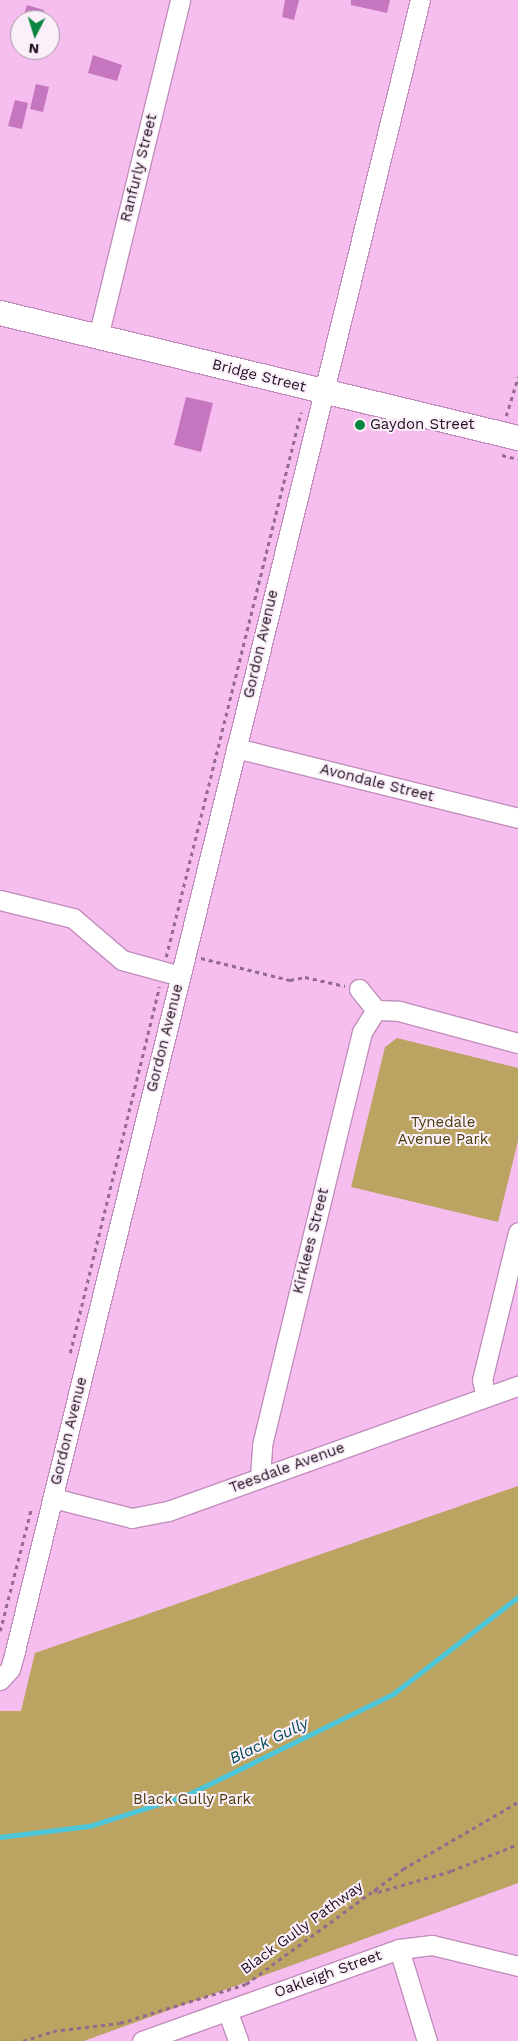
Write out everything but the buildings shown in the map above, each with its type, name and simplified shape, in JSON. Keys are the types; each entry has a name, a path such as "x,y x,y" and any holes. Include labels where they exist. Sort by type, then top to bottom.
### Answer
{"main road":[{"name":"Bridge Street","path":"0,313 98,337 312,399 518,438"}],"street":[{"name":"Ranfurly Street","path":"98,337 180,0"},
{"path":"312,399 420,0"},
{"name":"Gordon Avenue","path":"0,1680 10,1669 53,1498 171,974 185,954 236,748 312,399"},
{"name":"Avondale Street","path":"236,748 518,818"},
{"path":"0,900 72,918 122,960 171,974"},
{"path":"359,989 376,1010 400,1011 518,1042"},
{"name":"Kirklees Street","path":"260,1477 262,1445 362,1032 376,1010"},
{"path":"486,1397 482,1380 518,1232"},
{"name":"Teesdale Avenue","path":"53,1498 132,1518 168,1511 518,1386"},
{"name":"Oakleigh Street","path":"142,2041 399,1949 432,1945 518,1966"},
{"path":"399,1949 427,2041"},
{"path":"228,2010 238,2041"}],"path":[{"path":"506,416 518,377"},
{"path":"68,1359 171,974 312,399"},
{"path":"185,954 290,980 305,978 359,989"},
{"path":"0,1631 33,1504"},
{"name":"Black Gully Pathway","path":"23,2041 53,2031 120,2023 246,1984 374,1889 518,1802"},
{"path":"374,1889 378,1892 450,1872 518,1844"}],"green space":[{"name":"Tynedale Avenue Park","path":"397,1038 518,1068 518,1141 498,1222 351,1187 385,1047"},
{"name":"Black Gully Park","path":"518,1486 518,1883 84,2041 0,2041 0,1711 21,1711 35,1653"}],"waterway":[{"name":"Black Gully","path":"0,1837 90,1826 187,1795 393,1694 518,1597"}],"place":[{"name":"Gaydon Street","path":"360,425"}]}
